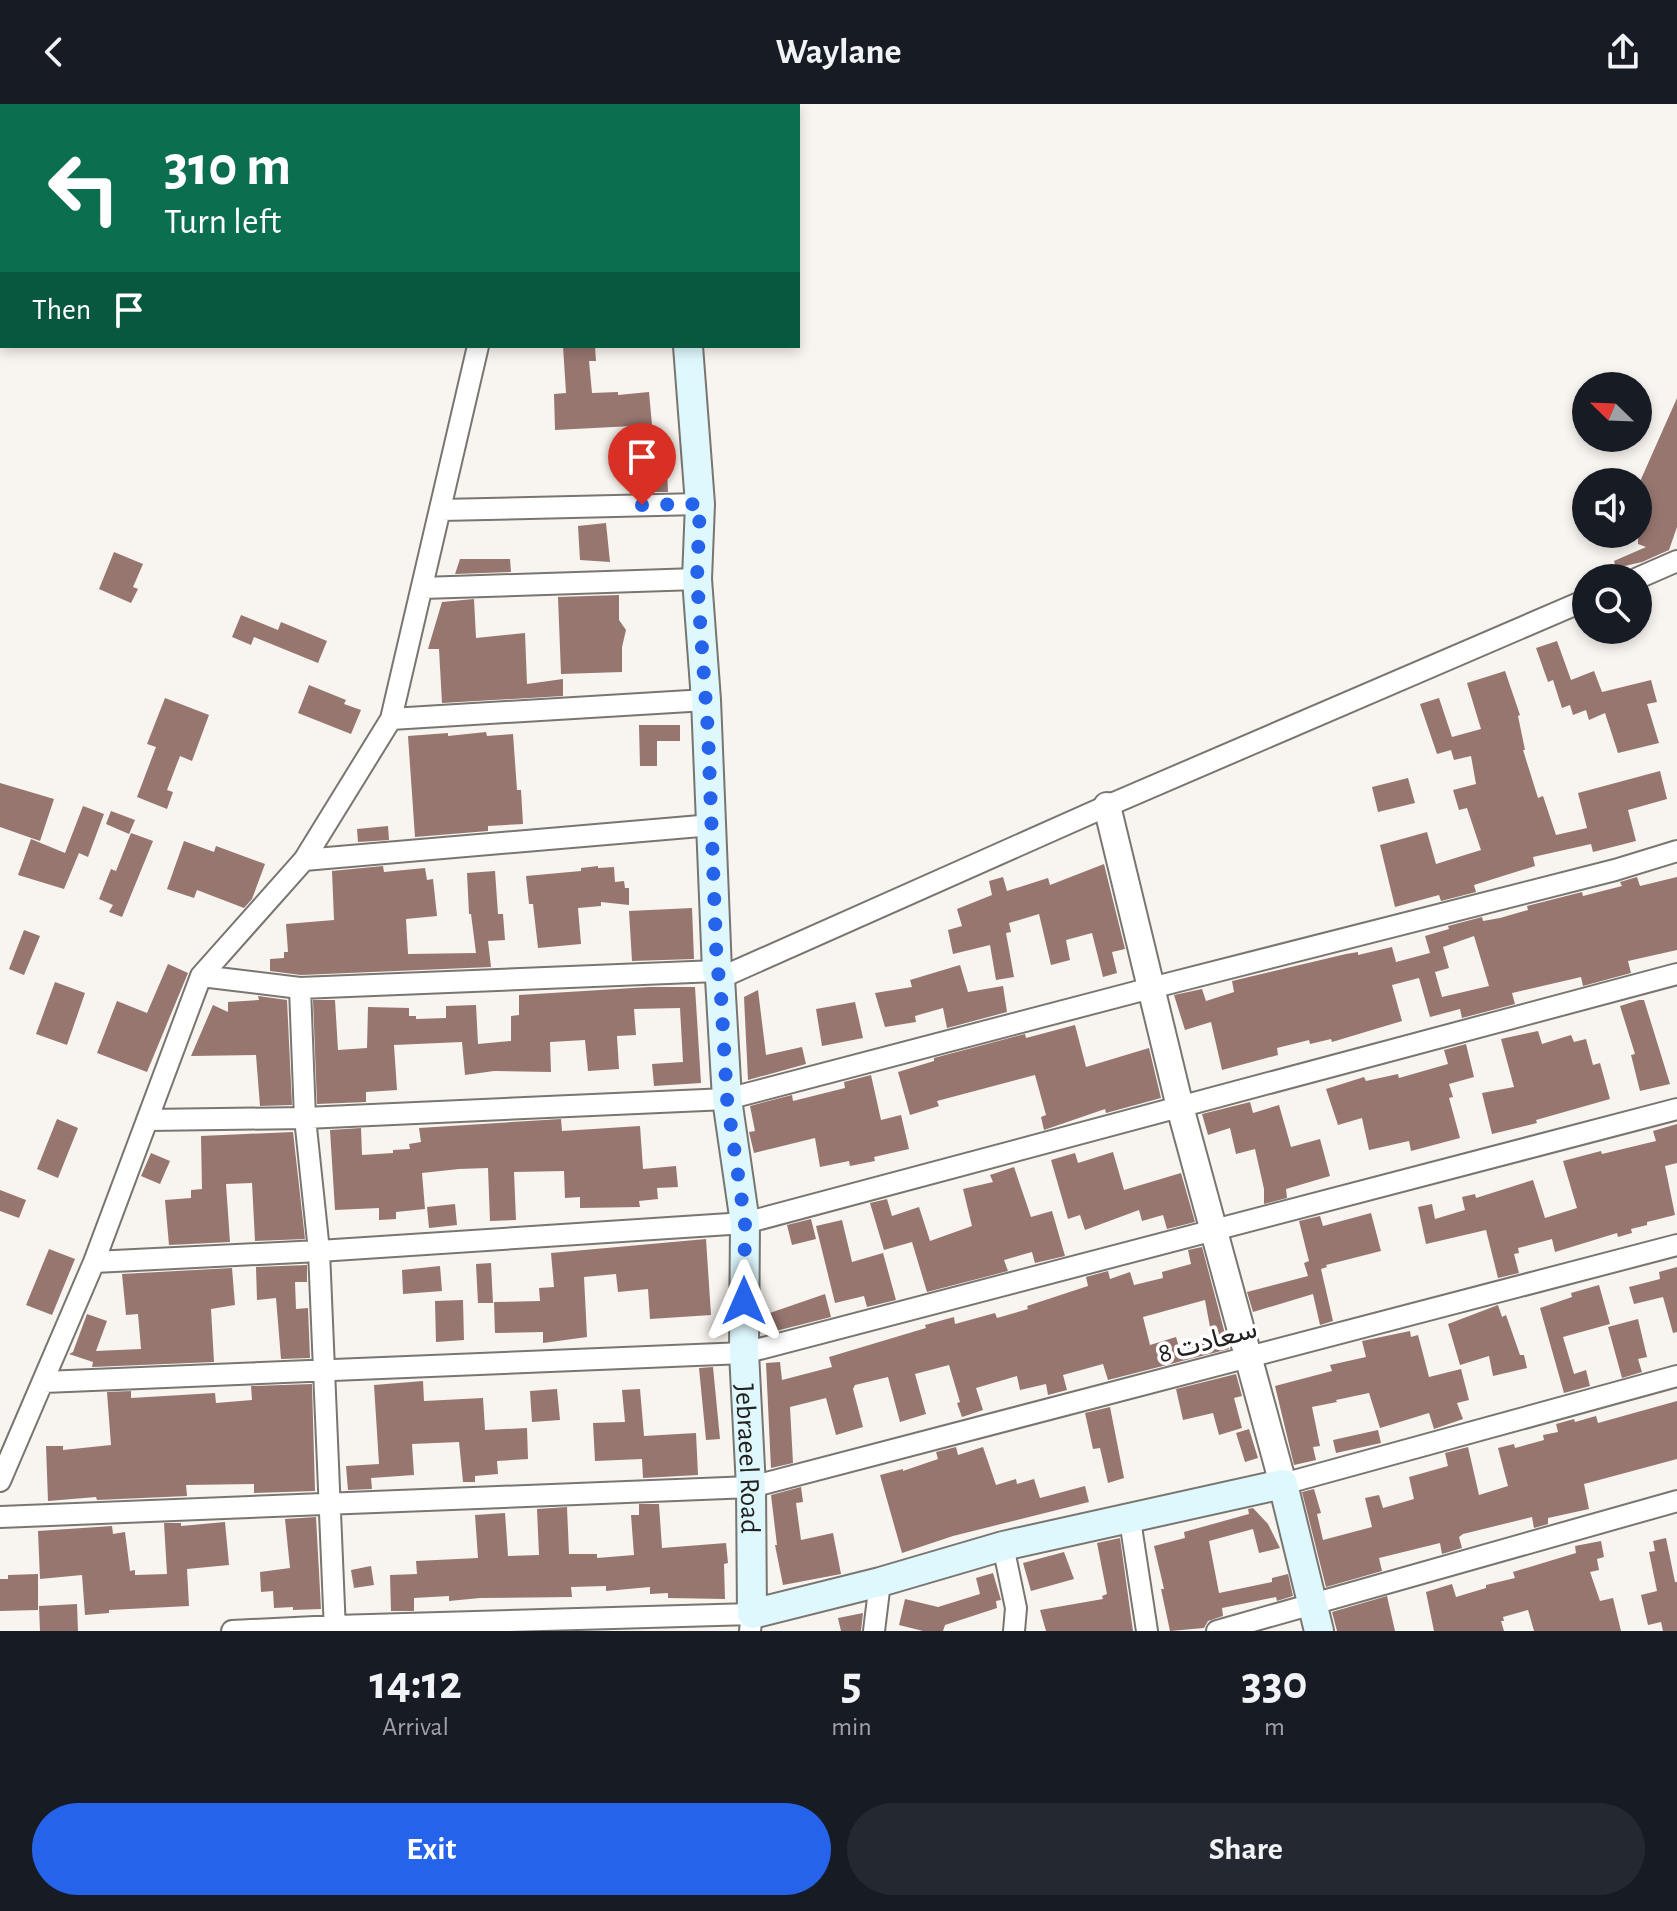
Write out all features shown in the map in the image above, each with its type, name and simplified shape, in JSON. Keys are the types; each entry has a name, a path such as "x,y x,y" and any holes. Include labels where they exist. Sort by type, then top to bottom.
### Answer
{"main road":[{"name":"Jebraeel Road","path":"688,348 700,504 697,579 706,700 718,975 727,1099 745,1223 744,1353 751,1487 751,1622"},
{"path":"751,1622 1003,1546 1283,1484 1315,1618"}],"street":[{"path":"0,1481 94,1262 201,976 304,860 391,719 478,348"},
{"path":"441,510 700,504"},
{"path":"1652,572 1677,561"},
{"path":"422,588 697,579"},
{"path":"201,976 300,988 718,975 1572,606"},
{"path":"391,719 706,700"},
{"path":"1107,806 1180,1107 1283,1484 1677,1376"},
{"path":"304,860 712,825"},
{"path":"147,1120 305,1118 727,1099 1600,874 1677,851"},
{"path":"94,1262 319,1251 745,1223 1677,974"},
{"path":"300,988 305,1118 319,1251 335,1628"},
{"path":"44,1382 744,1353 1677,1109"},
{"name":"سعادت 8","path":"0,1517 751,1487 1677,1245"},
{"path":"1217,1631 1315,1618 1677,1501"},
{"path":"1130,1520 1147,1631"},
{"path":"1003,1546 1016,1608 1014,1631"},
{"path":"874,1631 880,1582"},
{"path":"232,1631 751,1622"}],"building":[{"path":"563,348 595,348 596,361 589,361 592,393 618,392 618,395 649,392 652,425 555,430 554,394 566,393"},
{"path":"1677,398 1677,527 1669,550 1642,562 1615,564 1614,561 1644,548 1652,548 1652,468 1646,468"},
{"path":"667,468 668,492 638,492 637,474 648,473 648,469"},
{"path":"606,523 610,562 580,560 578,526"},
{"path":"114,552 143,564 133,587 138,589 131,603 99,589"},
{"path":"460,559 510,559 511,572 455,574"},
{"path":"619,595 619,620 626,630 622,672 561,674 558,597"},
{"path":"474,599 476,638 525,633 527,684 563,679 563,696 442,703 439,649 428,649 442,602"},
{"path":"241,615 278,630 281,622 327,641 318,663 254,637 251,645 232,637"},
{"path":"1557,641 1571,680 1594,671 1602,692 1651,680 1657,702 1647,704 1659,743 1618,753 1605,713 1589,720 1586,710 1573,715 1570,705 1562,708 1553,680 1548,682 1536,648"},
{"path":"1505,671 1520,715 1523,750 1538,798 1543,796 1556,835 1587,828 1578,793 1660,771 1667,799 1628,810 1636,841 1593,852 1591,844 1533,857 1535,866 1474,885 1476,892 1441,901 1439,895 1395,907 1380,845 1427,832 1436,864 1481,850 1467,808 1459,810 1453,790 1476,784 1471,756 1454,760 1451,750 1437,754 1420,704 1439,698 1452,737 1481,729 1467,683"},
{"path":"309,685 346,700 344,704 361,710 351,734 298,713"},
{"path":"165,698 209,715 192,761 180,756 167,790 173,792 167,809 137,797 156,747 147,744"},
{"path":"639,725 680,725 680,741 657,741 657,766 640,766"},
{"path":"486,732 487,736 513,734 523,824 488,826 488,831 415,837 408,736"},
{"path":"1408,778 1415,803 1378,812 1372,787"},
{"path":"0,783 54,799 40,841 0,827"},
{"path":"83,806 104,814 88,857 79,853 64,889 18,875 31,839 65,853"},
{"path":"111,811 135,820 129,834 106,824"},
{"path":"388,826 389,840 358,842 357,829"},
{"path":"131,833 153,841 122,917 109,912 113,905 99,899 111,869 116,871"},
{"path":"184,841 214,852 216,846 265,864 252,899 244,908 197,890 194,898 167,889"},
{"path":"1104,864 1125,949 1112,952 1117,973 1103,977 1092,933 1066,940 1070,960 1051,965 1039,914 1009,923 1011,932 1006,933 1014,977 996,980 990,945 953,954 948,930 962,926 957,909 992,895 989,881 1003,877 1007,891 1048,878 1050,885"},
{"path":"383,866 384,872 425,868 427,880 433,879 437,916 406,919 408,954 476,953 469,914 467,873 495,871 498,914 503,914 505,940 488,941 491,967 301,975 270,971 270,959 284,958 284,952 288,952 286,924 334,920 332,871"},
{"path":"614,867 615,882 624,881 625,888 629,888 629,905 601,902 601,906 578,908 581,944 538,948 526,876 581,871 581,868"},
{"path":"1637,877 1640,886 1677,877 1677,950 1628,961 1631,973 1583,986 1581,977 1512,993 1515,1004 1462,1018 1460,1009 1430,1017 1419,978 1392,985 1402,1021 1332,1042 1331,1039 1310,1044 1309,1040 1277,1048 1278,1055 1222,1070 1211,1022 1185,1030 1174,995 1202,989 1206,1001 1234,992 1232,981 1358,952 1358,955 1392,947 1396,962 1430,953 1425,936 1449,929 1448,926 1482,917 1483,921 1500,918 1528,910 1527,906 1622,886 1620,882","holes":["1474,936 1489,986 1442,997 1435,972 1449,968 1443,947"]},
{"path":"692,908 694,959 632,961 629,911"},
{"path":"24,930 40,936 24,975 9,969"},
{"path":"168,964 188,973 147,1072 97,1053 117,1001 147,1013"},
{"path":"960,965 968,992 1003,986 1007,1012 947,1028 943,1008 915,1016 916,1022 885,1027 875,993 912,987 910,980"},
{"path":"55,982 85,993 67,1045 36,1034"},
{"path":"695,987 701,1083 654,1086 652,1064 683,1062 680,1008 634,1009 636,1035 617,1036 619,1069 588,1071 585,1040 550,1042 551,1072 494,1071 465,1075 462,1042 394,1045 397,1090 366,1092 366,1102 317,1104 313,1000 335,1000 338,1050 367,1048 368,1007 409,1008 409,1016 416,1016 416,1019 446,1018 446,1006 476,1005 478,1044 511,1041 511,1016 519,1015 519,995"},
{"path":"758,990 766,1055 802,1047 806,1064 748,1080 744,997"},
{"path":"258,996 287,1000 292,1105 260,1106 256,1055 191,1056 213,1005 228,1012 228,1002 259,1000"},
{"path":"1644,1000 1670,1084 1640,1091 1631,1055 1635,1054 1620,1006"},
{"path":"855,1002 863,1038 822,1046 816,1009"},
{"path":"1075,1025 1086,1067 1149,1048 1161,1098 1106,1113 1105,1109 1044,1130 1041,1117 1046,1115 1035,1075 937,1101 939,1106 910,1115 898,1072 934,1061 934,1058 1025,1034 1026,1038"},
{"path":"1538,1031 1542,1044 1571,1035 1574,1042 1586,1039 1593,1065 1600,1063 1610,1099 1492,1134 1482,1093 1514,1087 1501,1039"},
{"path":"1466,1044 1474,1077 1449,1084 1453,1097 1449,1098 1460,1138 1411,1151 1409,1141 1369,1150 1362,1118 1338,1125 1326,1089 1364,1077 1366,1081 1398,1074 1399,1078 1448,1064 1444,1050"},
{"path":"871,1075 881,1120 901,1115 909,1149 874,1157 875,1161 850,1166 849,1161 820,1167 815,1138 754,1153 749,1132 755,1131 750,1106 792,1095 793,1101 845,1088 844,1082"},
{"path":"1250,1102 1253,1113 1279,1105 1291,1147 1320,1139 1330,1176 1286,1189 1287,1198 1264,1204 1264,1189 1255,1149 1236,1154 1230,1128 1208,1135 1202,1114"},
{"path":"57,1119 78,1128 58,1178 37,1169"},
{"path":"561,1119 562,1131 640,1126 643,1169 676,1166 678,1187 657,1188 658,1199 639,1201 640,1207 580,1208 580,1197 565,1198 564,1171 514,1172 516,1220 490,1221 488,1168 459,1169 422,1173 425,1209 396,1212 396,1219 379,1220 379,1208 335,1210 330,1130 361,1128 362,1155 410,1149 409,1144 421,1142 419,1128"},
{"path":"1677,1124 1677,1163 1665,1166 1675,1215 1647,1222 1647,1225 1631,1229 1632,1233 1618,1237 1617,1233 1555,1252 1552,1239 1518,1248 1519,1253 1514,1254 1519,1273 1498,1278 1486,1230 1426,1244 1418,1207 1432,1204 1435,1219 1465,1210 1462,1197 1475,1194 1476,1198 1533,1180 1545,1218 1577,1208 1563,1161 1656,1141 1653,1131"},
{"path":"293,1132 305,1239 255,1241 252,1183 226,1184 230,1242 169,1245 165,1200 191,1198 191,1190 202,1189 201,1136"},
{"path":"1113,1152 1124,1190 1181,1173 1195,1222 1167,1229 1163,1215 1142,1221 1139,1210 1085,1230 1080,1215 1068,1219 1051,1160 1075,1153 1078,1163"},
{"path":"151,1153 170,1161 160,1184 141,1176"},
{"path":"1014,1167 1031,1217 1052,1211 1065,1256 1035,1263 1032,1252 1004,1260 1008,1271 927,1292 912,1242 884,1250 870,1203 887,1199 892,1216 919,1207 930,1241 972,1226 963,1189 993,1182 990,1175"},
{"path":"0,1190 26,1200 19,1218 0,1211"},
{"path":"455,1204 457,1225 429,1228 427,1207"},
{"path":"1371,1213 1381,1251 1321,1269 1333,1321 1320,1325 1313,1294 1253,1312 1247,1292 1308,1276 1304,1263 1309,1261 1299,1221 1320,1216 1323,1226"},
{"path":"811,1219 816,1239 792,1245 787,1225"},
{"path":"842,1220 852,1262 883,1253 896,1300 867,1307 864,1296 835,1303 816,1226"},
{"path":"706,1239 711,1315 650,1319 648,1289 618,1292 616,1274 584,1277 587,1337 543,1343 543,1332 495,1333 494,1302 540,1301 539,1288 554,1287 551,1253"},
{"path":"1202,1247 1229,1349 1108,1380 1103,1364 1063,1375 1067,1390 1048,1395 1046,1384 1020,1390 1017,1376 976,1388 983,1410 962,1417 949,1365 915,1374 926,1414 900,1422 888,1377 855,1385 853,1389 863,1427 836,1435 826,1398 790,1407 793,1463 771,1468 766,1363 780,1362 782,1380 832,1367 829,1357 954,1317 955,1324 995,1313 997,1318 1028,1309 1027,1306 1088,1286 1086,1277 1108,1271 1110,1279 1130,1272 1134,1285 1163,1278 1162,1272 1191,1264 1188,1250","holes":["1205,1300 1212,1338 1179,1347 1176,1337 1150,1345 1143,1317"]},
{"path":"49,1249 75,1259 52,1315 26,1305"},
{"path":"491,1263 493,1303 478,1303 476,1264"},
{"path":"307,1265 307,1282 295,1282 296,1309 308,1308 310,1358 281,1359 276,1298 257,1300 256,1267"},
{"path":"440,1266 442,1291 403,1294 402,1270"},
{"path":"1677,1267 1677,1332 1673,1333 1663,1297 1634,1304 1629,1287 1660,1279 1659,1272"},
{"path":"232,1268 235,1305 211,1309 214,1362 92,1367 93,1362 69,1354 73,1352 87,1314 107,1321 96,1351 141,1349 138,1314 126,1315 122,1274"},
{"path":"1599,1285 1610,1324 1563,1337 1574,1374 1586,1370 1590,1386 1564,1393 1540,1308 1572,1297 1571,1293"},
{"path":"825,1294 831,1317 764,1334 764,1315"},
{"path":"463,1300 464,1340 436,1342 435,1301"},
{"path":"1498,1305 1502,1317 1506,1315 1527,1368 1493,1376 1489,1356 1460,1365 1448,1324"},
{"path":"1638,1319 1647,1357 1638,1359 1642,1372 1622,1378 1608,1327"},
{"path":"1410,1331 1411,1337 1418,1335 1429,1377 1461,1369 1469,1400 1457,1403 1463,1419 1434,1429 1429,1413 1380,1428 1369,1393 1336,1400 1312,1407 1320,1446 1313,1447 1316,1460 1294,1465 1275,1386 1332,1371 1330,1365 1366,1357 1362,1341"},
{"path":"713,1367 720,1439 706,1440 699,1368"},
{"path":"1236,1374 1242,1396 1234,1398 1242,1428 1219,1435 1213,1413 1183,1420 1176,1389"},
{"path":"423,1381 424,1401 483,1398 485,1430 527,1428 528,1459 497,1461 498,1474 475,1476 475,1482 463,1482 459,1442 412,1444 414,1475 371,1478 372,1489 348,1490 346,1466 379,1464 374,1385"},
{"path":"312,1384 315,1491 254,1493 254,1484 186,1485 187,1496 48,1501 46,1446 63,1446 63,1450 111,1445 107,1392 131,1391 131,1398 215,1393 216,1403 252,1400 251,1386"},
{"path":"557,1389 560,1420 532,1422 530,1391"},
{"path":"640,1389 644,1436 696,1433 698,1475 643,1478 642,1459 595,1461 593,1423 625,1422 622,1390"},
{"path":"1677,1401 1677,1459 1584,1484 1589,1509 1548,1518 1548,1524 1534,1528 1532,1517 1463,1534 1459,1537 1462,1548 1442,1554 1440,1543 1379,1558 1382,1571 1326,1587 1302,1492 1314,1489 1321,1513 1317,1514 1323,1540 1372,1527 1365,1498 1379,1495 1383,1508 1414,1499 1409,1477 1448,1466 1445,1453 1468,1447 1479,1495 1508,1486 1498,1448 1514,1444 1515,1448 1544,1440 1543,1435 1558,1432 1556,1424 1574,1419 1575,1422 1596,1416 1598,1423"},
{"path":"1110,1407 1124,1478 1108,1483 1100,1448 1093,1449 1085,1413"},
{"path":"1249,1429 1258,1458 1245,1462 1236,1433"},
{"path":"1378,1430 1381,1443 1336,1453 1333,1440"},
{"path":"956,1447 958,1455 983,1447 996,1485 1016,1479 1017,1484 1034,1479 1040,1498 1085,1486 1089,1502 953,1536 902,1553 880,1475 938,1459 936,1452"},
{"path":"801,1487 803,1502 796,1503 801,1540 833,1533 841,1574 783,1585 775,1545 771,1495"},
{"path":"639,1504 659,1504 662,1548 726,1543 725,1599 668,1598 668,1593 650,1594 650,1587 606,1591 606,1586 571,1587 572,1597 449,1601 449,1596 414,1598 414,1611 391,1611 390,1575 417,1574 416,1561 478,1558 475,1515 505,1513 508,1556 539,1555 537,1509 567,1507 569,1554 597,1554 597,1558 634,1555 631,1515 639,1515"},
{"path":"1253,1508 1268,1524 1280,1548 1259,1553 1253,1529 1209,1541 1219,1593 1272,1582 1272,1578 1288,1574 1293,1596 1222,1608 1223,1616 1208,1621 1204,1628 1170,1631 1154,1546 1185,1538 1184,1532 1249,1514 1248,1509"},
{"path":"316,1517 321,1609 274,1608 273,1591 261,1592 260,1572 290,1568 285,1519"},
{"path":"225,1522 229,1565 187,1569 189,1606 109,1610 109,1613 85,1615 82,1575 40,1579 38,1531 112,1526 113,1534 125,1532 130,1571 135,1570 135,1575 167,1574 164,1523 181,1523 181,1526"},
{"path":"1120,1538 1133,1631 1046,1631 1040,1610 1103,1599 1102,1596 1107,1594 1097,1543"},
{"path":"1666,1538 1677,1582 1677,1631 1663,1631 1661,1622 1648,1625 1641,1595 1657,1591 1649,1552 1655,1551 1653,1541"},
{"path":"1601,1541 1604,1557 1597,1559 1599,1570 1590,1572 1600,1601 1613,1598 1621,1631 1534,1631 1528,1610 1503,1617 1504,1631 1434,1631 1426,1592 1452,1584 1456,1597 1515,1578 1513,1572 1576,1553 1575,1546"},
{"path":"1064,1552 1074,1579 1031,1591 1023,1563"},
{"path":"371,1566 374,1585 354,1588 351,1570"},
{"path":"993,1573 1001,1600 996,1601 997,1608 945,1625 943,1631 923,1631 899,1625 905,1599 938,1607 980,1594 976,1578"},
{"path":"38,1574 38,1610 0,1611 0,1579 8,1579 8,1575"},
{"path":"1387,1596 1395,1631 1337,1631 1332,1612"},
{"path":"77,1604 78,1631 40,1631 39,1606"},
{"path":"863,1613 861,1631 841,1631 838,1618"}],"route":[{"path":"642,505 700,504 697,579 708,732 717,971 720,978 727,1099 745,1223 744,1301"}]}
